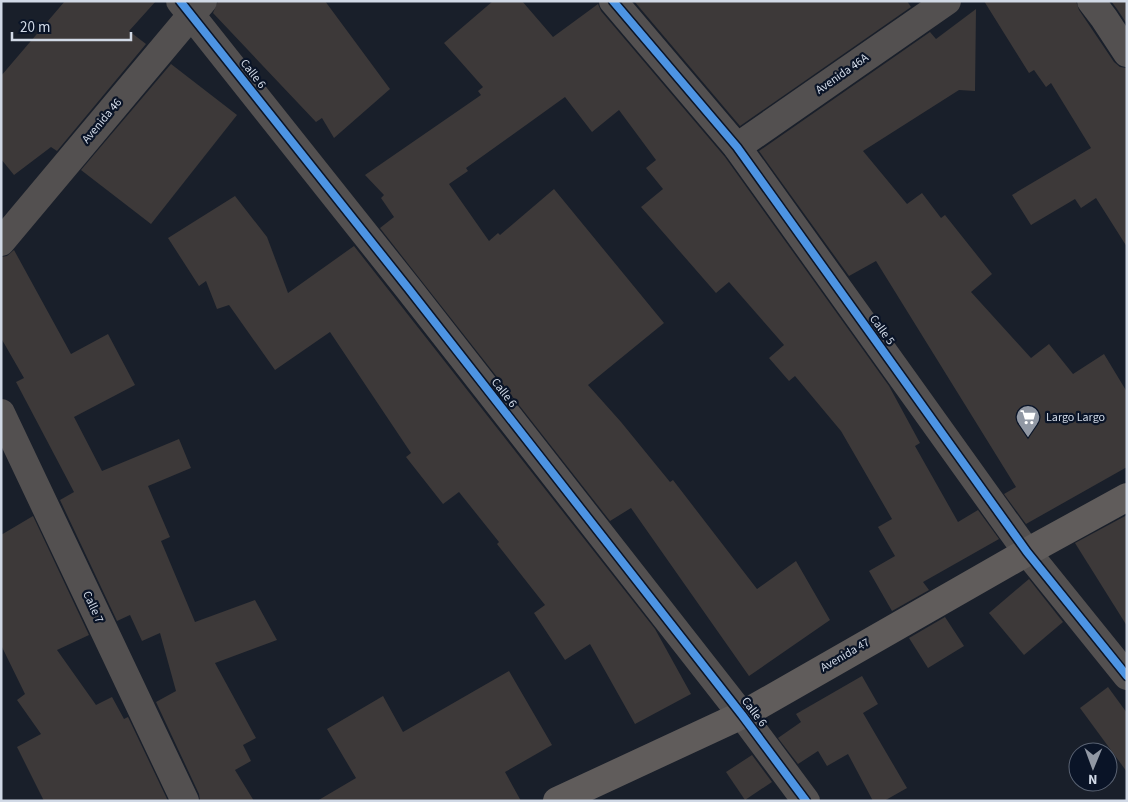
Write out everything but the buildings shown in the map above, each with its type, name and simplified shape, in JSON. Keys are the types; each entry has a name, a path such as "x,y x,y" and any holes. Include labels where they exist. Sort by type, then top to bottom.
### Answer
{"street":[{"name":"Calle 5","path":"613,1 737,147 1026,552 1127,676"},
{"name":"Avenida 46A","path":"737,147 946,1"},
{"path":"1091,1 1127,53"},
{"name":"Avenida 46","path":"1,242 191,5"},
{"name":"Calle 6","path":"191,5 742,714 806,801"},
{"name":"Calle 7","path":"1,413 185,801"},
{"name":"Avenida 47","path":"557,801 742,714 1026,552 1127,497"}],"cycle path":[{"path":"180,1 408,288 742,715 806,801"},
{"path":"613,1 737,147 1027,552 1127,676"}],"place":[{"name":"Largo Largo","path":"1028,438"}]}
